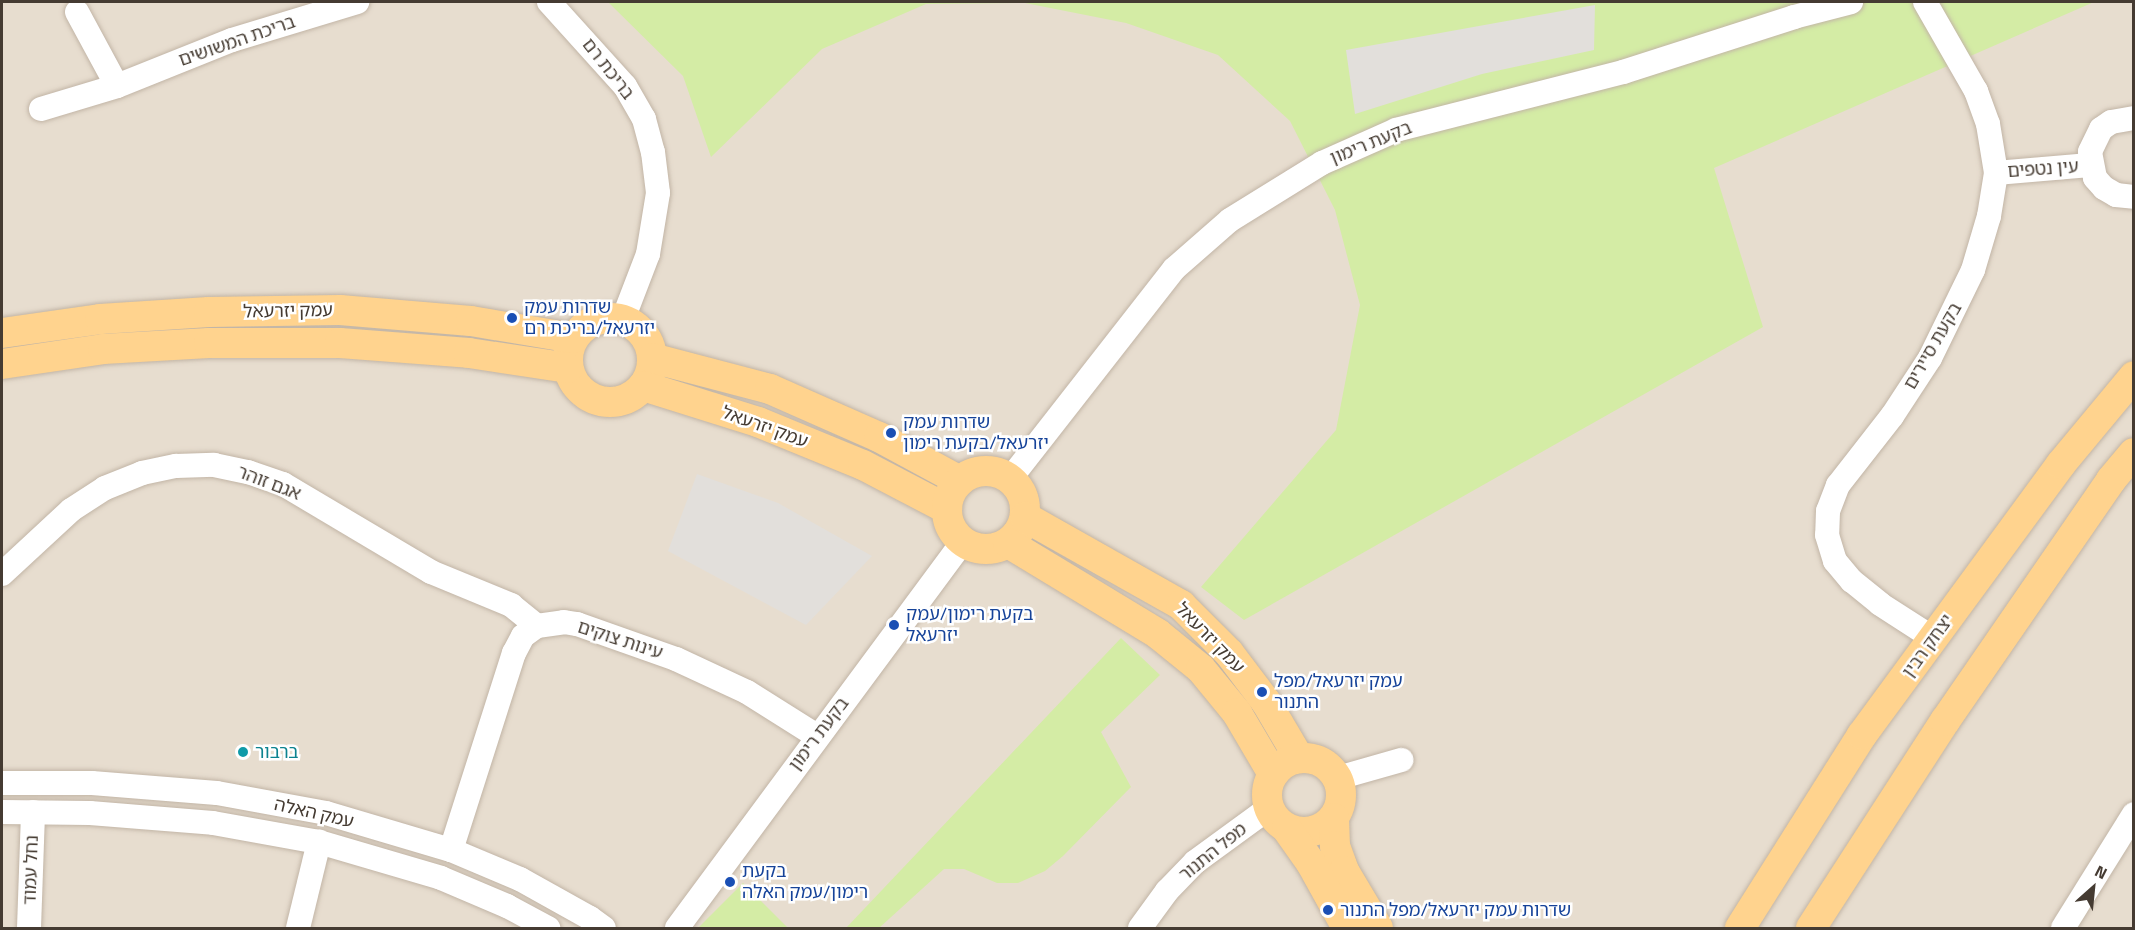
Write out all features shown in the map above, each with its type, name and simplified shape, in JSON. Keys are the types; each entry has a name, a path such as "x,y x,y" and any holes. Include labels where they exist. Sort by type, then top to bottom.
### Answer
{"main road":[{"name":"עמק יזרעאל","path":"2,333 100,319 209,312 340,310 471,321 573,338"},
{"path":"601,318 623,319 644,334 652,358 650,373 643,386 624,400 600,401 579,389 568,369 568,353 573,338 590,322 601,318"},
{"name":"עמק יזרעאל","path":"2,364 103,349 209,342 340,343 469,353 568,369"},
{"name":"עמק יזרעאל","path":"652,358 770,389 879,437 960,481"},
{"name":"יצחק רבין","path":"1740,928 1862,735 2061,464 2133,376"},
{"name":"עמק יזרעאל","path":"643,386 758,422 863,465 947,509"},
{"path":"1811,928 1945,721 2111,480 2133,453"},
{"path":"985,471 1002,474 1010,479 1023,496 1025,517 1019,532 1008,543 990,549 981,549 963,542 951,527 947,509 951,493 960,481 985,471"},
{"name":"עמק יזרעאל","path":"1025,517 1181,605 1229,652 1266,702 1299,758"},
{"name":"עמק יזרעאל","path":"1008,543 1158,633 1201,669 1237,713 1273,774"},
{"path":"1347,928 1311,863 1278,818 1267,791 1273,774 1284,763 1299,758 1317,760 1332,770 1338,778 1341,799 1334,818 1335,846 1344,871 1378,928"},
{"path":"1278,818 1312,832 1324,827 1334,818"}],"street":[{"name":"בריכת המשושים","path":"40,109 117,86 232,40 357,2"},
{"name":"בריכת רם","path":"549,2 625,86 644,119 653,152 658,193 648,254 623,319"},
{"name":"בקעת רימון","path":"1010,479 1174,269 1230,219 1322,163 1396,130 1623,72 1794,17 1851,2"},
{"name":"בקעת סיירים","path":"1925,2 1976,91 1988,124 1996,173 1989,216 1973,270 1930,358 1892,416 1838,485 1828,511 1827,535 1835,561 1852,581 1880,604 1933,638"},
{"path":"77,12 117,86"},
{"name":"עין נטפים","path":"2133,118 2111,122 2101,129 2090,152 2090,165 2095,178 2104,188 2116,195 2133,197"},
{"name":"עין נטפים","path":"1996,173 2090,165"},
{"name":"אגם זוהר","path":"2,574 71,510 105,488 153,471 176,466 214,465 248,472 283,484 431,572 511,606 537,626"},
{"name":"בקעת רימון","path":"677,928 817,736 963,542"},
{"name":"עינות צוקים","path":"537,626 564,622 577,624 676,658 747,692 817,736"},
{"path":"451,850 514,652 523,636 537,626"},
{"path":"1338,778 1401,760"},
{"name":"עמק האלה","path":"2,783 92,783 217,794 326,813 451,850 520,879 604,928"},
{"name":"עמק האלה","path":"2,812 90,813 213,823 319,842 441,878 507,906 548,928"},
{"name":"נחל עמוד","path":"29,928 33,812"},
{"path":"2063,928 2133,814"},
{"name":"מפל התנור","path":"1140,928 1167,891 1196,862 1278,818"},
{"path":"298,928 319,842"}],"shaded area":[{"path":"2,2 2133,2 2133,928 2,928"},
{"path":"1595,5 1594,50 1482,74 1355,114 1346,50"},
{"path":"697,474 778,503 872,556 806,625 668,551"}],"green space":[{"path":"608,2 2094,2 1714,168 1763,327 1244,620 1201,587 1336,430 1360,305 1335,210 1290,121 1218,55 1126,23 1025,3 926,4 822,49 711,157 683,76"},
{"path":"1121,638 1160,675 1101,732 1131,787 1063,856 1045,871 1018,883 997,883 964,869 944,869 879,928 846,928"},
{"path":"743,883 788,928 698,928"}],"place":[{"name":"שדרות עמק יזרעאל/בריכת רם","path":"512,318"},
{"name":"שדרות עמק יזרעאל/בקעת רימון","path":"891,433"},
{"name":"בקעת רימון/עמק יזרעאל","path":"894,625"},
{"name":"עמק יזרעאל/מפל התנור","path":"1262,692"},
{"name":"ברבור","path":"243,752"},
{"name":"בקעת רימון/עמק האלה","path":"730,882"},
{"name":"שדרות עמק יזרעאל/מפל התנור","path":"1328,910"}]}
